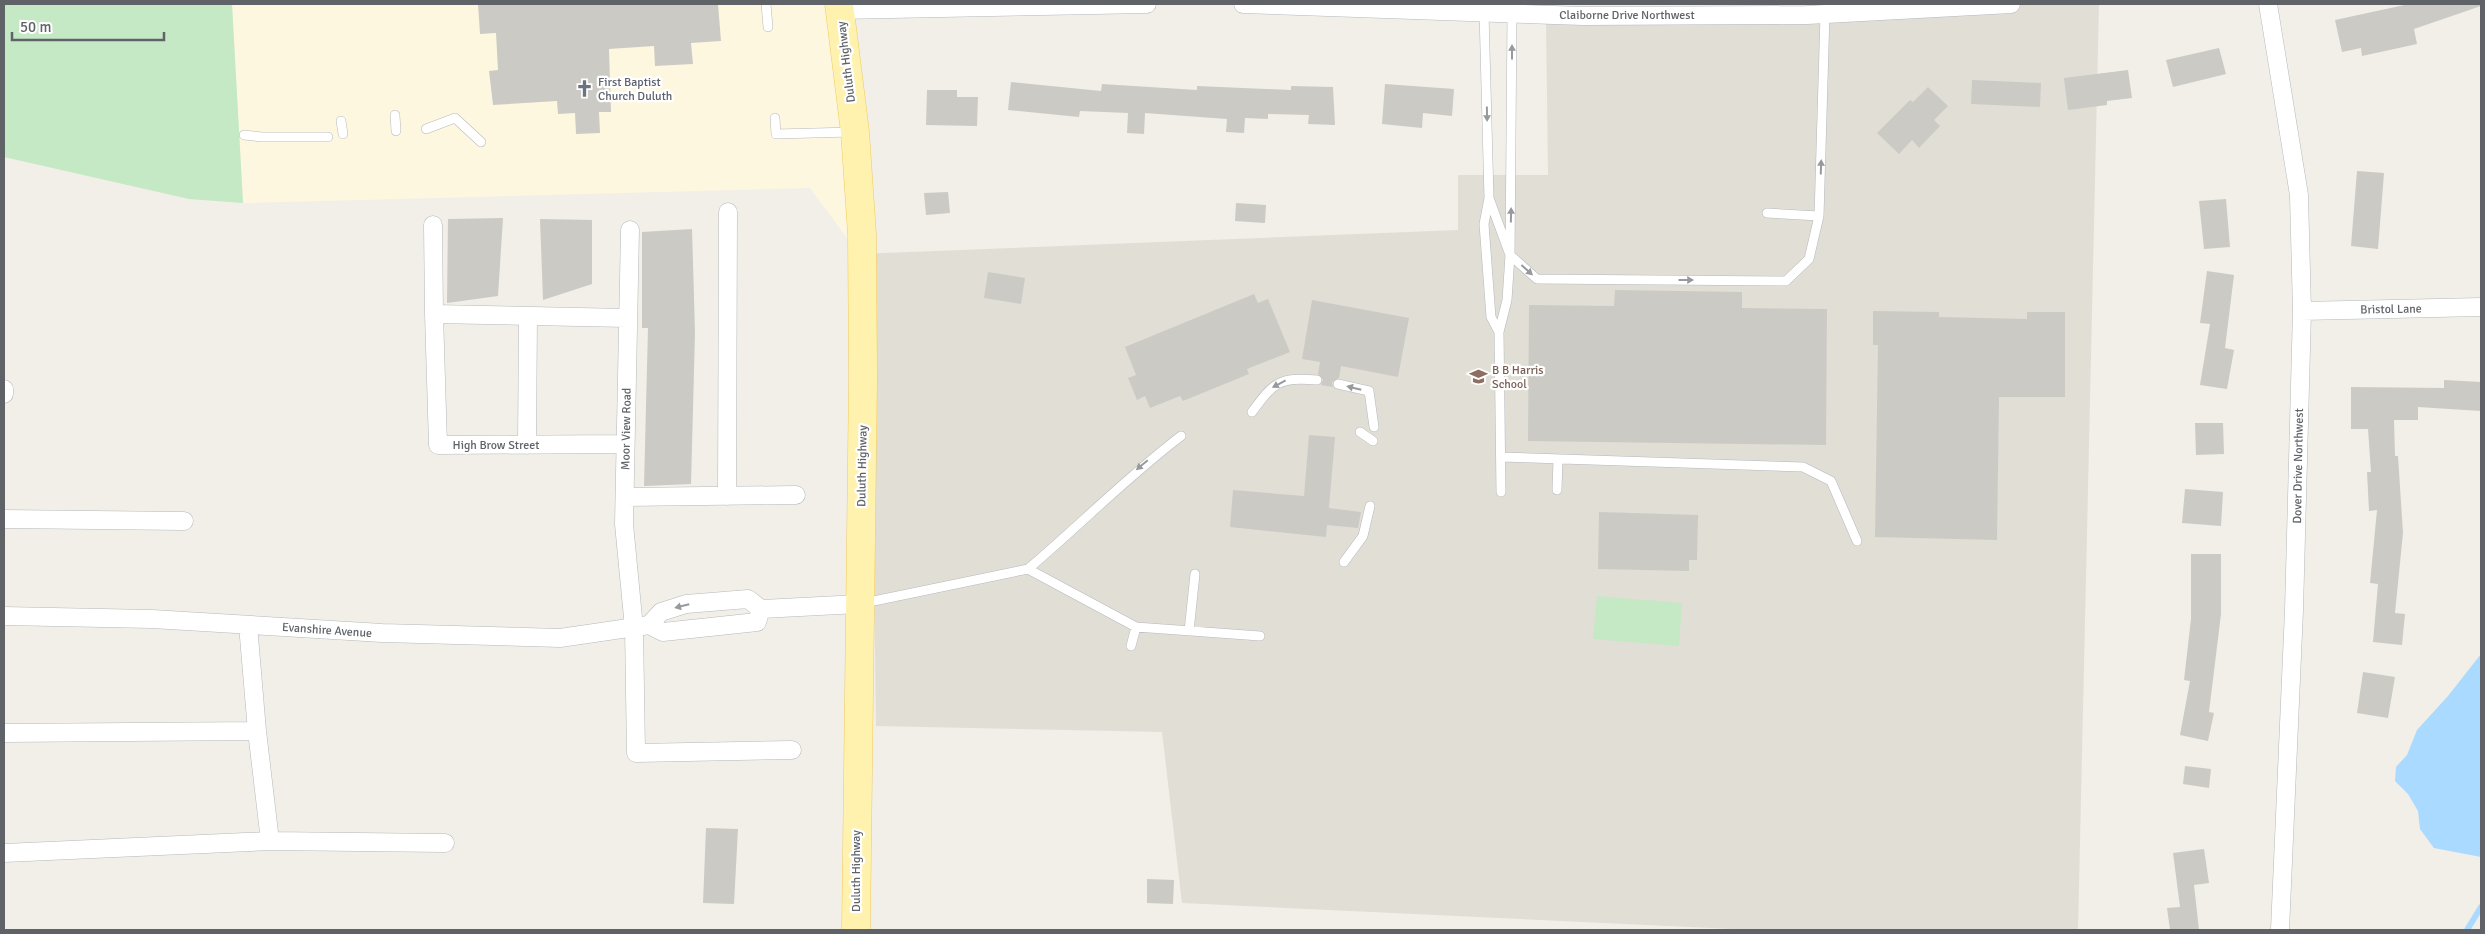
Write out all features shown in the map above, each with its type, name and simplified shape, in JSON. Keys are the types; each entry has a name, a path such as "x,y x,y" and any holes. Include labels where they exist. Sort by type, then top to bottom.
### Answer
{"main road":[{"name":"Duluth Highway","path":"840,7 855,132 862,244 863,379 856,930"}],"street":[{"path":"840,7 1147,4"},
{"name":"Claiborne Drive Northwest","path":"1243,4 1512,14 1583,10 1825,14 2011,4"},
{"name":"Dover Drive Northwest","path":"2268,4 2299,195 2302,311 2294,610 2280,930"},
{"path":"726,496 728,212"},
{"path":"433,225 434,314 627,318"},
{"name":"Moor View Road","path":"630,230 624,524 642,627 636,753 792,750"},
{"name":"Bristol Lane","path":"2302,311 2481,307"},
{"name":"High Brow Street","path":"434,314 438,445 625,444"},
{"path":"527,444 528,316"},
{"path":"4,389 4,394"},
{"path":"625,497 796,495"},
{"path":"4,519 184,521"},
{"path":"642,627 661,612 686,604 748,599 761,609 859,604"},
{"path":"712,602 716,627"},
{"name":"Evanshire Avenue","path":"4,616 152,619 382,633 560,638 642,627 663,632 757,622 761,609"},
{"path":"248,625 257,731 270,841"},
{"path":"4,733 257,731"},
{"path":"4,853 270,841 445,843"}],"lane":[{"path":"766,4 768,27"},
{"path":"1484,12 1489,198 1484,224 1491,317 1499,332"},
{"path":"1502,492 1499,332 1507,300 1510,255 1512,14"},
{"path":"1489,198 1510,255 1537,279 1786,281 1809,259 1819,216 1825,14"},
{"path":"395,115 396,131"},
{"path":"426,129 455,118 481,142"},
{"path":"775,118 776,134 855,132"},
{"path":"342,121 343,134"},
{"path":"244,135 262,137 328,136"},
{"path":"1767,213 1819,216"},
{"path":"1252,412 1269,389 1290,378 1317,380"},
{"path":"1338,384 1369,391 1374,427"},
{"path":"1360,432 1373,441"},
{"path":"859,604 1028,569 1068,535 1140,466 1181,436"},
{"path":"1501,458 1803,467 1831,481 1857,541"},
{"path":"1557,490 1558,459"},
{"path":"1344,562 1363,536 1370,506"},
{"path":"1028,569 1136,627 1260,636"},
{"path":"1189,631 1195,574"},
{"path":"1131,646 1136,627"}],"shaded area":[{"path":"232,4 849,4 859,254 810,188 243,203"},
{"name":"B B Harris School","path":"2012,4 2099,4 2078,930 1753,930 1182,903 1162,732 876,726 873,500 859,254 1458,230 1458,175 1548,175 1546,19"}],"green space":[{"path":"4,4 232,4 243,203 189,199 4,157"},
{"path":"1597,596 1682,603 1679,646 1593,639"}],"water":[{"path":"2481,654 2481,857 2434,848 2420,829 2418,811 2408,794 2395,781 2396,767 2407,755 2417,730 2448,696"}],"building":[{"name":"First Baptist Church Duluth","path":"478,4 718,4 721,41 691,43 693,64 655,66 654,46 609,49 611,112 599,112 600,133 576,134 575,113 558,114 557,101 493,105 489,71 498,70 496,33 480,34"},
{"path":"2409,4 2480,4 2481,6 2414,29 2417,44 2362,56 2361,48 2342,52 2335,20"},
{"path":"2219,48 2226,74 2173,87 2166,60"},
{"path":"2128,70 2132,98 2107,101 2107,105 2068,110 2064,78"},
{"path":"1972,80 2041,83 2040,107 1971,104"},
{"path":"1011,82 1101,91 1102,84 1197,90 1197,86 1291,90 1291,86 1333,87 1335,125 1308,124 1309,115 1268,114 1268,119 1245,118 1244,133 1226,132 1227,119 1145,113 1144,134 1127,133 1128,113 1080,111 1079,117 1008,110"},
{"path":"1385,84 1454,89 1452,116 1423,113 1422,128 1382,124"},
{"path":"1928,87 1948,106 1934,120 1940,126 1919,148 1912,140 1899,154 1877,133 1910,100 1913,102"},
{"path":"927,90 957,90 957,97 978,97 977,126 926,125"},
{"path":"2357,171 2384,173 2378,249 2351,246"},
{"path":"948,192 950,213 926,215 924,193"},
{"path":"2226,199 2230,247 2204,249 2199,201"},
{"path":"1236,203 1266,205 1265,223 1235,221"},
{"path":"503,218 498,296 447,303 448,219"},
{"path":"540,219 592,220 592,284 543,300"},
{"path":"692,229 695,332 691,484 644,486 648,328 642,328 642,232"},
{"path":"2207,271 2234,275 2225,348 2234,350 2227,389 2200,385 2210,324 2200,323"},
{"path":"988,272 1025,278 1021,304 984,298"},
{"path":"1615,290 1742,292 1742,308 1827,309 1826,445 1528,441 1529,305 1614,306"},
{"path":"1254,294 1258,303 1268,299 1290,352 1247,369 1249,374 1183,401 1180,396 1150,408 1145,396 1137,400 1128,378 1136,375 1125,347"},
{"path":"1312,300 1409,318 1398,377 1341,366 1339,378 1332,382 1333,387 1321,385 1323,380 1318,374 1320,362 1302,359"},
{"path":"1873,311 1939,312 1939,317 2027,319 2027,312 2065,312 2065,397 1999,397 1997,540 1875,537 1878,345 1873,345"},
{"path":"2444,380 2481,382 2481,411 2418,407 2418,420 2394,420 2395,456 2398,456 2403,533 2395,613 2405,614 2402,645 2373,642 2378,584 2370,583 2377,510 2369,511 2367,472 2371,472 2368,429 2351,429 2351,387 2444,388"},
{"path":"2195,423 2223,423 2224,454 2196,455"},
{"path":"1309,435 1335,437 1329,508 1361,512 1358,528 1327,525 1326,537 1230,527 1233,490 1304,496"},
{"path":"2185,489 2223,492 2221,526 2182,523"},
{"path":"1599,512 1698,515 1697,560 1689,560 1689,571 1598,569"},
{"path":"2191,554 2221,554 2221,614 2209,712 2214,713 2208,741 2180,735 2190,681 2184,680 2191,619"},
{"path":"2363,672 2395,677 2388,718 2357,713"},
{"path":"2185,766 2211,769 2209,788 2183,784"},
{"path":"706,828 738,829 734,904 703,903"},
{"path":"2204,849 2209,883 2194,885 2199,930 2170,930 2167,908 2180,907 2173,853"},
{"path":"1147,879 1174,880 1173,904 1147,903"}],"waterway":[{"path":"2467,930 2481,907"}],"place":[{"name":"First Baptist Church Duluth","path":"584,89"},
{"name":"B B Harris School","path":"1478,377"}]}
